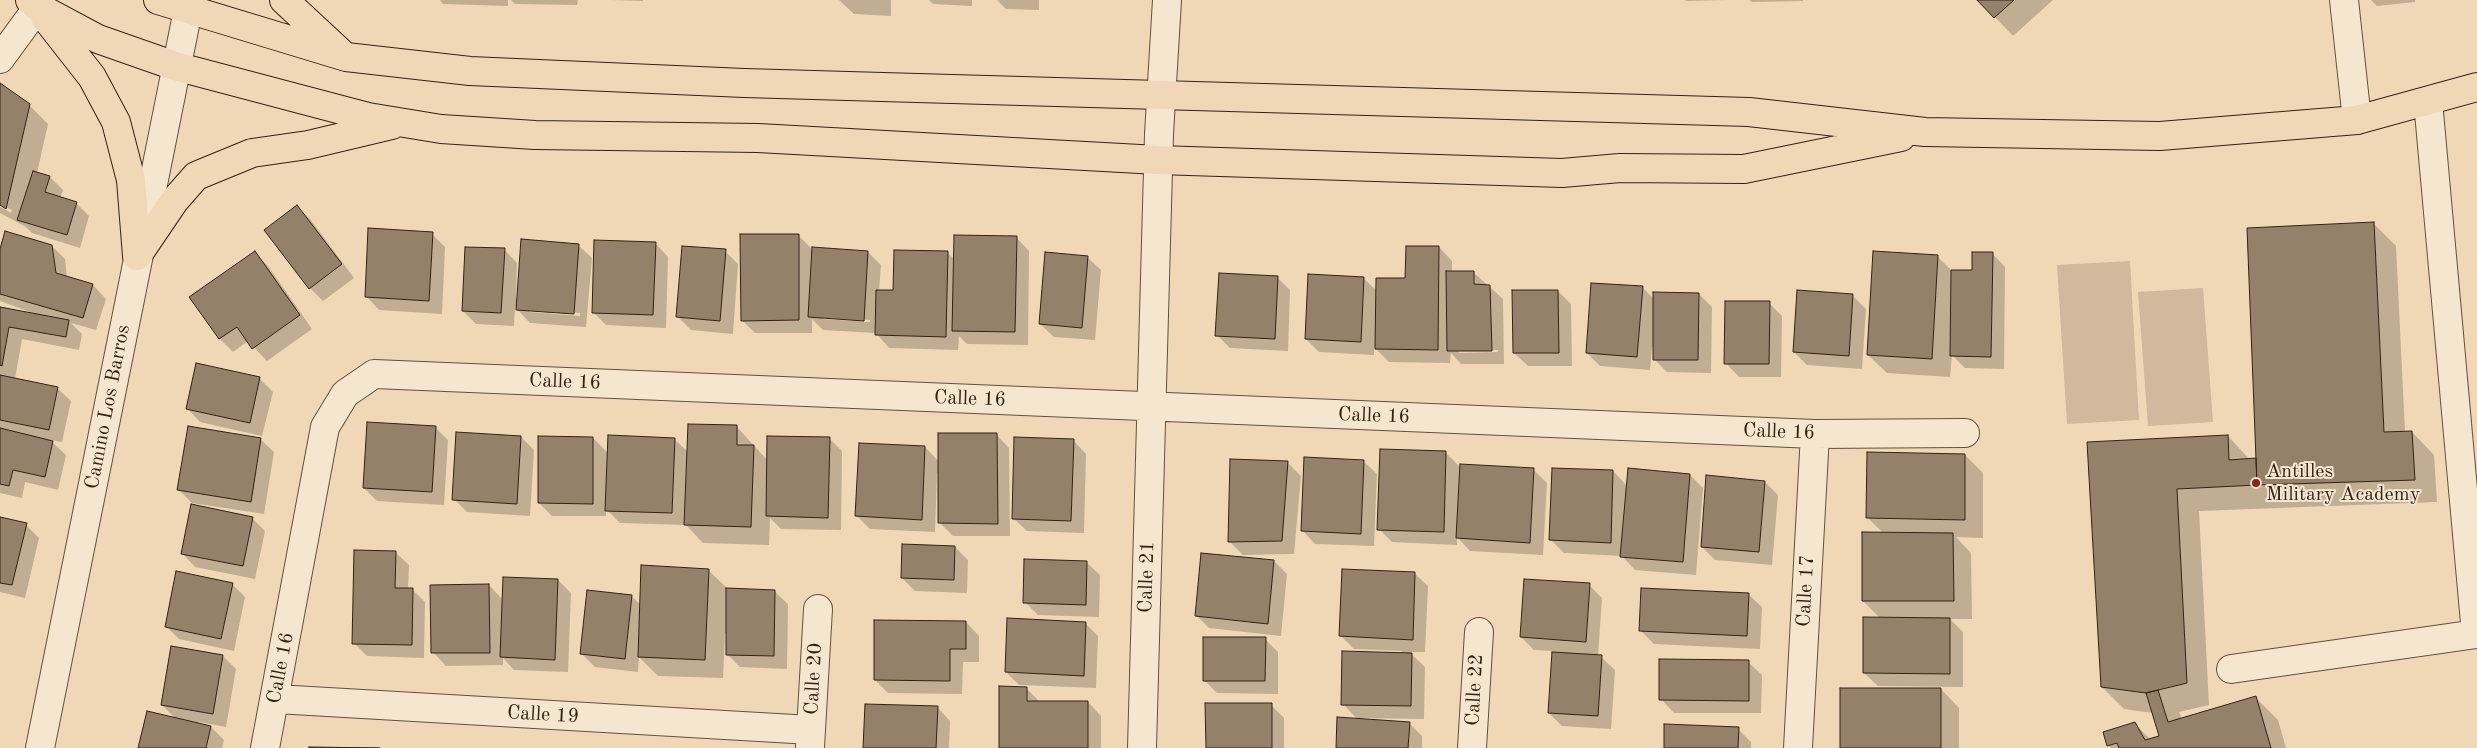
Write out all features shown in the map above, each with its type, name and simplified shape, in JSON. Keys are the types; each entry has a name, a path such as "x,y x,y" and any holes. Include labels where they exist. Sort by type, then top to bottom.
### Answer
{"main road":[{"path":"158,0 189,5 346,57 470,71 754,83 1749,112 1925,132 2160,136 2357,120 2477,87"},
{"path":"284,0 346,57"},
{"path":"34,4 98,39 175,66 341,110 441,129 535,135 758,138 1158,160 1562,173 1620,168 1744,169 1925,132"},
{"path":"34,4 92,77 116,122 131,180 137,256"},
{"path":"137,256 175,200 196,176 252,153 308,145 403,123"}],"street":[{"name":"Calle 21","path":"1142,748 1158,160 1166,0"},
{"path":"2344,0 2357,120"},
{"path":"0,59 34,4"},
{"name":"Camino Los Barros","path":"40,748 175,66 189,5"},
{"path":"2231,669 2476,636 2428,101"},
{"name":"Calle 16","path":"265,748 276,699 325,427 345,394 374,374 1815,434 1965,434"},
{"name":"Calle 17","path":"1798,748 1815,434"},
{"name":"Calle 20","path":"810,739 818,609"},
{"name":"Calle 22","path":"1472,748 1478,632"},
{"name":"Calle 19","path":"276,699 810,739"}],"shaded area":[{"path":"2130,261 2139,420 2067,424 2057,265"},
{"path":"2203,288 2213,422 2148,426 2138,292"}],"building":[{"path":"1977,0 2014,0 1994,18"},
{"path":"0,83 30,104 6,209 0,205"},
{"path":"33,171 50,176 45,192 77,202 67,235 17,220"},
{"path":"297,205 342,264 309,289 264,230"},
{"path":"2374,222 2384,432 2412,431 2415,480 2257,485 2247,228"},
{"path":"368,228 433,232 429,301 365,297"},
{"path":"5,231 52,245 56,273 93,284 83,318 0,294 0,249"},
{"path":"740,234 799,234 799,320 741,321"},
{"path":"954,235 1017,236 1015,332 952,331"},
{"path":"521,239 579,244 574,314 516,310"},
{"path":"594,240 656,242 653,315 592,313"},
{"path":"682,246 726,249 720,321 676,317"},
{"path":"1406,246 1439,246 1438,350 1375,349 1376,278 1405,278"},
{"path":"465,247 505,248 501,313 462,311"},
{"path":"812,247 868,251 864,321 808,317"},
{"path":"894,250 948,251 946,337 875,335 876,290 893,290"},
{"path":"255,251 300,315 252,349 237,327 219,339 189,297"},
{"path":"1873,251 1938,255 1932,359 1867,355"},
{"path":"1045,252 1088,256 1082,328 1039,324"},
{"path":"1972,252 1993,252 1991,357 1950,356 1951,270 1972,270"},
{"path":"1446,271 1474,271 1474,284 1490,285 1492,351 1447,351"},
{"path":"1219,273 1278,276 1275,339 1215,336"},
{"path":"1308,274 1364,277 1361,342 1305,339"},
{"path":"1591,283 1643,286 1637,357 1586,353"},
{"path":"1512,290 1558,290 1559,353 1513,353"},
{"path":"1797,290 1853,294 1849,356 1793,352"},
{"path":"1653,292 1699,293 1698,360 1653,360"},
{"path":"1725,301 1770,301 1769,364 1724,364"},
{"path":"0,307 69,320 66,337 9,327 2,366 0,365"},
{"path":"196,363 260,377 250,423 186,409"},
{"path":"0,375 58,387 49,430 0,420"},
{"path":"367,422 436,426 432,492 363,488"},
{"path":"688,424 737,425 737,445 754,445 751,527 684,525"},
{"path":"188,426 261,438 251,502 177,490"},
{"path":"0,428 53,441 45,477 13,470 9,486 0,484"},
{"path":"456,432 521,436 517,504 452,500"},
{"path":"938,433 997,433 998,524 938,523"},
{"path":"608,435 675,438 672,513 605,511"},
{"path":"2228,435 2229,460 2256,458 2257,485 2177,489 2187,683 2146,693 2101,687 2087,442"},
{"path":"538,436 593,437 593,504 538,503"},
{"path":"767,436 830,437 828,518 766,516"},
{"path":"1014,437 1074,439 1071,521 1012,519"},
{"path":"859,443 925,446 922,520 855,516"},
{"path":"1380,449 1446,451 1444,532 1377,530"},
{"path":"1867,452 1965,454 1965,520 1866,518"},
{"path":"1304,457 1364,460 1361,534 1301,531"},
{"path":"1230,459 1288,461 1282,541 1228,542"},
{"path":"1460,464 1534,468 1530,543 1456,538"},
{"path":"1552,468 1613,470 1611,543 1549,540"},
{"path":"1628,468 1690,474 1683,562 1620,557"},
{"path":"1706,475 1765,481 1759,552 1701,547"},
{"path":"191,504 253,517 243,566 181,554"},
{"path":"0,517 27,523 12,585 0,583"},
{"path":"1862,532 1953,533 1954,601 1862,601"},
{"path":"902,544 955,546 954,580 901,578"},
{"path":"354,550 396,551 395,588 413,588 412,645 352,644"},
{"path":"1201,553 1274,560 1268,624 1195,616"},
{"path":"1024,559 1087,561 1086,605 1023,603"},
{"path":"641,565 709,569 705,660 638,657"},
{"path":"1342,569 1415,572 1413,640 1339,636"},
{"path":"176,571 233,583 221,639 165,627"},
{"path":"503,577 558,579 555,660 500,657"},
{"path":"1524,579 1590,583 1586,642 1520,637"},
{"path":"489,584 490,653 431,653 430,585"},
{"path":"726,588 775,590 774,656 726,655"},
{"path":"1641,588 1749,593 1747,636 1639,631"},
{"path":"587,590 632,595 625,659 580,654"},
{"path":"1863,617 1950,618 1950,674 1863,673"},
{"path":"1007,618 1086,622 1084,676 1005,672"},
{"path":"874,620 966,621 966,649 950,649 950,681 874,680"},
{"path":"1203,637 1266,637 1265,681 1203,681"},
{"path":"171,646 223,655 213,714 161,705"},
{"path":"1342,651 1412,653 1411,706 1341,705"},
{"path":"1552,652 1602,655 1598,716 1548,713"},
{"path":"1659,659 1749,660 1749,701 1659,700"},
{"path":"999,686 1027,687 1027,701 1088,701 1088,748 999,748"},
{"path":"1840,688 1941,688 1941,748 1840,748"},
{"path":"2158,690 2168,722 2256,696 2271,748 2119,748 2117,743 2107,746 2103,732 2135,722 2145,740 2159,736 2146,693"},
{"path":"1205,703 1272,703 1272,748 1206,748"},
{"path":"865,704 938,706 936,748 863,748"},
{"path":"147,711 211,726 206,748 138,748"},
{"path":"1337,717 1410,722 1408,748 1336,748"},
{"path":"1664,724 1739,727 1738,748 1664,748"},
{"path":"309,747 380,748 309,748"}],"place":[{"name":"Antilles Military Academy","path":"2256,483"}]}
